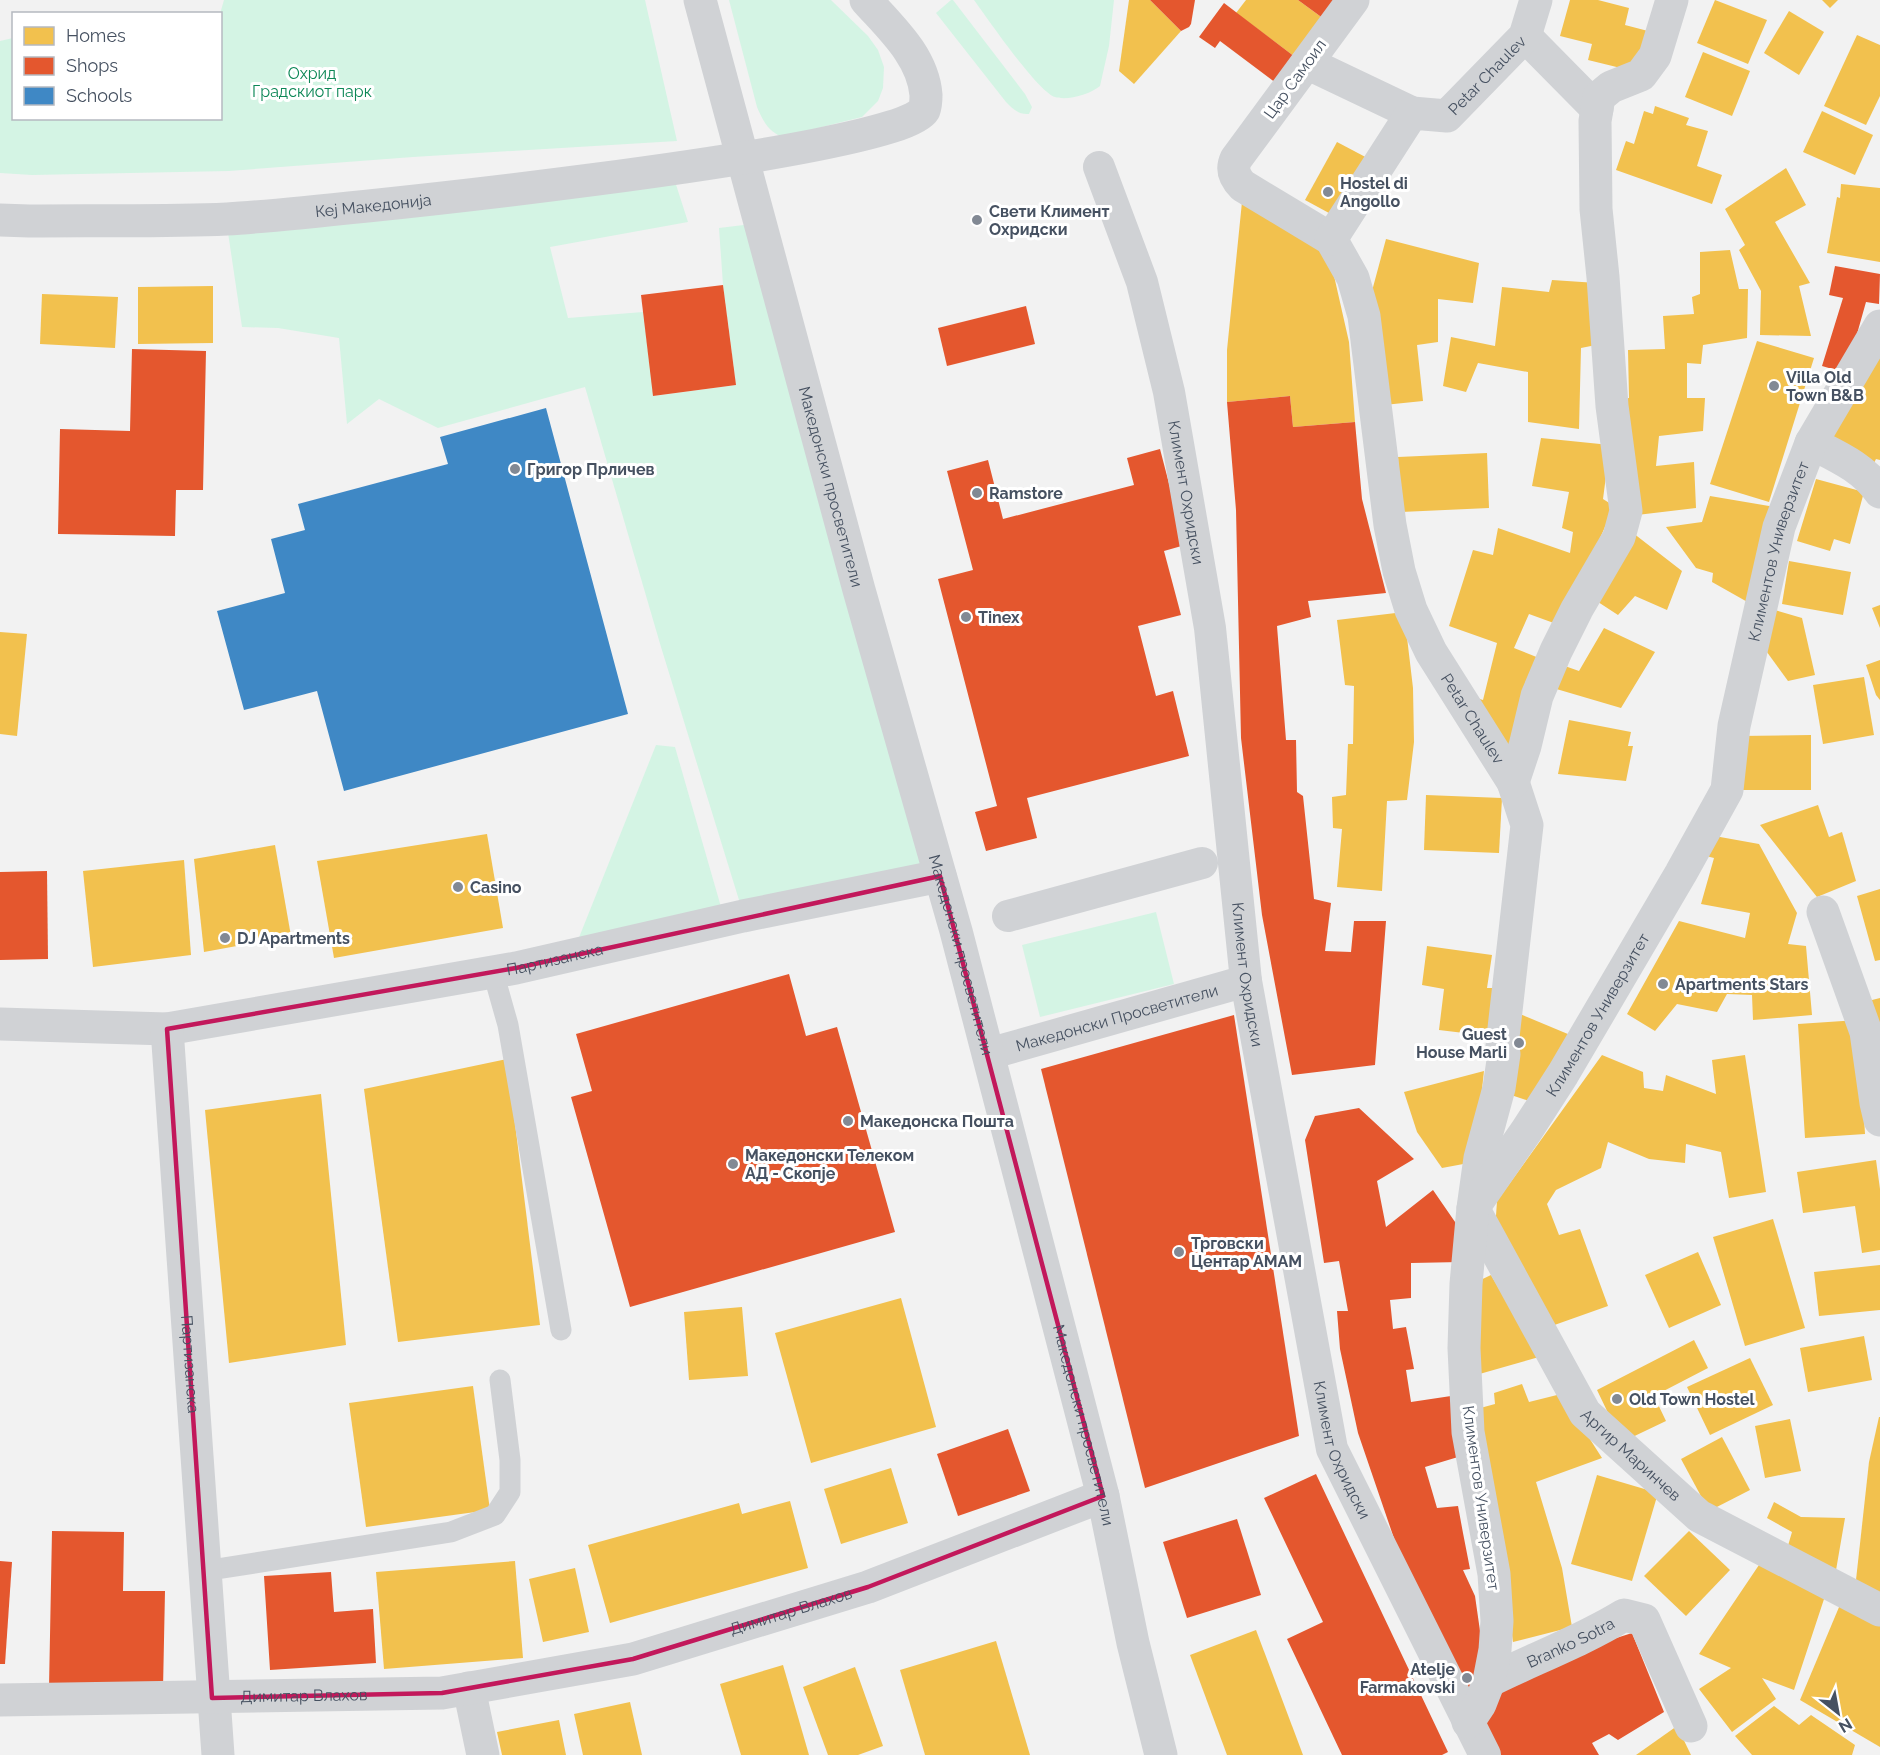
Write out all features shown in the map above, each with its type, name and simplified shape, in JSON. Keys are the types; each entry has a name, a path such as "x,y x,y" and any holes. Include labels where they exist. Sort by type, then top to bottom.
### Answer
{"street":[{"name":"Македонски просветители","path":"700,0 859,590 956,931 1103,1496 1133,1643 1161,1755"},
{"path":"742,158 894,127 923,111 926,97 922,73 900,39 866,0"},
{"name":"Цар Самоил","path":"1236,159 1353,0"},
{"name":"Petar Chaulev","path":"1307,63 1412,114 1447,116 1525,36 1536,0"},
{"path":"1513,782 1525,746 1537,696 1577,609 1620,537 1626,511 1612,406 1596,209 1595,121 1599,97 1611,87 1641,75 1655,56 1672,0"},
{"path":"1525,36 1597,109"},
{"path":"1331,239 1412,114"},
{"name":"Кеј Македонија","path":"0,220 226,219 528,189 742,158"},
{"name":"Petar Chaulev","path":"1236,159 1234,164 1236,179 1331,239 1353,278 1364,316 1390,525 1399,571 1411,610 1431,652 1513,782 1527,825 1502,1046 1504,1054 1499,1089 1479,1158 1473,1208"},
{"name":"Климент Охридски","path":"1099,167 1142,282 1169,392 1210,628 1246,981 1332,1449 1483,1754"},
{"name":"Климентов Универзитет","path":"1468,1722 1480,1704 1488,1681 1495,1650 1497,1621 1494,1574 1468,1432 1464,1348 1466,1284 1473,1208 1563,1074 1727,790 1734,726 1779,527 1811,443 1880,326"},
{"path":"1811,443 1853,465 1873,482 1880,492"},
{"path":"1008,916 1202,863"},
{"name":"Партизанска","path":"0,1024 167,1029 516,968 743,916 940,876"},
{"path":"1823,912 1866,1032 1880,1120"},
{"name":"Македонски Просветители","path":"988,1054 1246,981"},
{"name":"Партизанска","path":"167,1029 212,1698"},
{"name":"Аргир Маринчев","path":"1473,1208 1586,1413 1699,1516 1880,1610"},
{"name":"Димитар Влахов","path":"0,1700 442,1693 633,1659 868,1587 1103,1496"},
{"name":"Branko Sotra","path":"1488,1681 1600,1630 1624,1615 1644,1620 1691,1726"},
{"path":"469,1688 483,1755"},
{"path":"212,1698 218,1755"}],"lane":[{"path":"493,972 508,1026 561,1330"},
{"path":"204,1571 451,1532 495,1515 510,1492 510,1461 500,1380"}],"highlighted area":[{"path":"940,876 1103,1496 868,1587 633,1659 442,1693 212,1698 167,1029 516,968"}],"green space":[{"name":"Охрид Градскиот парк","path":"224,0 645,0 677,141 229,171 32,175 0,173 0,41 12,38 12,120 222,120 221,12"},
{"path":"729,0 831,0 868,36 878,50 884,67 883,88 878,101 862,117 782,137 777,135 766,125 757,107"},
{"path":"951,0 1025,94 1032,107 1029,114 1019,112 1006,102 936,13"},
{"path":"974,0 1114,0 1109,46 1100,86 1091,92 1072,97 1055,97 1047,92 1013,53"},
{"path":"671,169 688,222 550,247 568,318 643,312 654,396 736,385 723,285 719,228 760,223 936,871 743,913 661,647 585,387 438,428 379,399 347,424 339,338 278,328 242,327 226,219"},
{"path":"656,745 675,747 721,907 576,945"},
{"path":"1156,912 1174,984 1040,1017 1022,945"}],"building: Homes":[{"path":"1129,0 1150,0 1181,31 1134,84 1119,71"},
{"path":"1246,0 1298,0 1324,19 1295,57 1236,13"},
{"path":"1570,0 1598,0 1629,8 1625,25 1648,31 1637,72 1588,60 1592,44 1560,36"},
{"path":"1715,0 1767,20 1748,64 1697,43"},
{"path":"1822,0 1838,0 1830,8"},
{"path":"1789,11 1824,32 1799,75 1764,53"},
{"path":"1857,35 1880,45 1880,96 1866,125 1824,106"},
{"path":"1703,52 1750,71 1732,116 1685,97"},
{"path":"1655,106 1689,118 1686,125 1708,131 1697,166 1722,175 1712,204 1616,170 1626,141 1634,144 1644,111 1653,114"},
{"path":"1822,111 1873,135 1855,175 1803,152"},
{"path":"1337,142 1373,161 1340,219 1305,200"},
{"path":"1786,168 1806,205 1775,222 1810,283 1799,286 1811,336 1760,335 1761,291 1739,250 1745,245 1725,209"},
{"path":"1841,184 1880,188 1880,262 1827,253 1837,197 1840,198"},
{"path":"1242,202 1289,226 1330,258 1349,342 1355,422 1293,427 1290,396 1227,402 1227,350"},
{"path":"1386,239 1479,263 1473,303 1438,299 1438,342 1417,345 1423,401 1384,405 1372,291"},
{"path":"1730,250 1739,289 1748,289 1747,338 1703,345 1701,364 1687,363 1687,398 1705,398 1703,431 1659,436 1656,466 1694,462 1696,508 1637,515 1621,399 1629,398 1628,350 1665,349 1663,316 1694,314 1692,297 1700,294 1700,252"},
{"path":"1552,280 1597,283 1596,345 1581,348 1579,429 1528,422 1528,372 1478,363 1466,392 1443,386 1451,337 1495,346 1502,287 1549,292"},
{"path":"213,286 213,343 138,344 138,287"},
{"path":"42,294 118,297 115,348 40,344"},
{"path":"1757,341 1814,358 1769,502 1710,484"},
{"path":"1880,344 1880,460 1876,459 1872,467 1828,444"},
{"path":"1541,438 1610,445 1603,499 1614,506 1562,626 1529,614 1514,648 1544,660 1519,750 1504,750 1474,697 1483,700 1497,643 1449,626 1473,550 1493,555 1498,528 1570,553 1573,532 1562,528 1569,492 1532,486"},
{"path":"1487,453 1489,508 1401,512 1398,457"},
{"path":"1816,479 1864,492 1850,544 1834,539 1830,551 1797,541"},
{"path":"1710,496 1775,507 1751,604 1712,582 1713,573 1696,568 1666,527 1702,522"},
{"path":"1633,533 1682,571 1667,610 1635,596 1618,615 1595,600"},
{"path":"1789,561 1851,572 1843,615 1782,604"},
{"path":"1880,605 1880,628 1872,608"},
{"path":"1771,609 1802,618 1815,675 1788,681 1764,648"},
{"path":"1404,612 1413,688 1414,742 1407,800 1387,801 1382,891 1337,887 1342,829 1333,828 1332,797 1346,795 1348,744 1353,744 1354,686 1345,685 1337,620"},
{"path":"1604,628 1655,652 1621,708 1553,688 1562,665 1579,671"},
{"path":"0,632 27,634 17,736 0,734"},
{"path":"1880,660 1880,700 1876,695 1866,665"},
{"path":"1864,677 1874,735 1823,744 1813,685"},
{"path":"1569,720 1631,732 1628,746 1633,746 1626,781 1558,774"},
{"path":"1811,735 1811,790 1739,790 1739,736"},
{"path":"1426,795 1502,798 1499,853 1424,850"},
{"path":"1818,805 1829,837 1842,832 1856,881 1817,897 1760,825"},
{"path":"487,834 503,928 334,958 317,861"},
{"path":"1709,835 1759,844 1797,913 1788,944 1806,946 1812,1015 1753,1020 1752,995 1727,994 1717,1012 1677,1004 1655,1031 1627,1014 1679,921 1745,938 1750,913 1701,904 1714,858 1702,855"},
{"path":"275,845 291,936 204,952 194,859"},
{"path":"184,860 191,955 93,967 83,871"},
{"path":"1880,889 1880,960 1875,961 1857,896"},
{"path":"1427,946 1492,955 1487,988 1495,988 1489,1036 1439,1030 1444,989 1422,985"},
{"path":"1880,998 1880,1049 1868,1001"},
{"name":"Guest House Marli","path":"1508,1009 1575,1037 1538,1104 1499,1091"},
{"path":"1858,1020 1865,1134 1805,1138 1798,1024"},
{"path":"1602,1055 1643,1072 1644,1088 1663,1091 1666,1075 1716,1094 1712,1060 1745,1055 1766,1192 1729,1198 1721,1152 1686,1144 1685,1163 1649,1159 1608,1142 1601,1168 1556,1190 1547,1204 1559,1235 1580,1229 1608,1306 1546,1328 1495,1231 1497,1201"},
{"path":"507,1059 540,1325 398,1342 364,1089"},
{"path":"1484,1071 1474,1162 1442,1168 1417,1132 1404,1092"},
{"path":"321,1094 346,1345 229,1363 205,1110"},
{"path":"1876,1160 1880,1189 1880,1250 1862,1253 1855,1206 1803,1213 1797,1172"},
{"path":"1773,1219 1805,1328 1745,1346 1713,1237"},
{"path":"1698,1252 1721,1305 1669,1328 1645,1275"},
{"path":"1880,1265 1880,1310 1819,1316 1814,1272"},
{"path":"1491,1275 1539,1357 1476,1375 1470,1285"},
{"path":"901,1298 936,1427 811,1463 775,1333"},
{"path":"742,1307 748,1376 689,1380 684,1312"},
{"path":"1864,1336 1872,1380 1808,1392 1800,1348"},
{"path":"1694,1340 1708,1368 1654,1396 1666,1421 1622,1442 1597,1390"},
{"path":"1750,1358 1773,1405 1710,1435 1687,1387"},
{"path":"1522,1384 1529,1402 1561,1394 1602,1458 1536,1482 1562,1568 1572,1627 1513,1642 1504,1577 1473,1410 1495,1404 1494,1393"},
{"path":"473,1386 490,1510 366,1527 349,1403"},
{"path":"1879,1417 1880,1602 1855,1589 1869,1462"},
{"path":"1790,1419 1801,1471 1765,1478 1755,1426"},
{"path":"1722,1437 1750,1490 1709,1511 1681,1459"},
{"path":"891,1468 908,1523 841,1544 824,1489"},
{"path":"1597,1475 1658,1493 1632,1581 1571,1564"},
{"path":"790,1501 808,1568 610,1623 588,1545 739,1503 742,1514"},
{"path":"1774,1502 1801,1517 1845,1518 1835,1576 1787,1549 1792,1532 1767,1518"},
{"path":"1689,1531 1730,1570 1686,1616 1644,1576"},
{"path":"1763,1559 1826,1593 1794,1690 1762,1678 1776,1699 1732,1732 1699,1689 1731,1668 1699,1654"},
{"path":"515,1561 523,1658 384,1669 376,1572"},
{"path":"575,1568 589,1632 543,1642 529,1579"},
{"path":"1842,1600 1880,1620 1880,1747 1800,1700"},
{"path":"1256,1630 1303,1755 1227,1755 1190,1655"},
{"path":"996,1641 1030,1755 925,1755 900,1670"},
{"path":"783,1665 809,1755 741,1755 720,1684"},
{"path":"855,1667 883,1746 858,1755 828,1755 803,1687"},
{"path":"630,1702 642,1755 583,1755 574,1714"},
{"path":"1774,1706 1799,1725 1811,1715 1855,1745 1852,1755 1752,1755 1735,1736"},
{"path":"559,1720 566,1755 502,1755 497,1732"},
{"path":"1677,1726 1691,1755 1636,1755"}],"building: Shops":[{"path":"1150,0 1195,0 1191,24 1181,31"},
{"path":"1298,0 1338,0 1324,19"},
{"path":"1224,3 1295,57 1276,83 1220,41 1215,48 1199,37"},
{"path":"1835,266 1880,274 1879,304 1866,302 1846,373 1822,366 1843,298 1829,295"},
{"path":"723,285 736,385 653,396 641,295"},
{"path":"1026,306 1035,344 947,366 938,328"},
{"path":"132,349 206,351 203,490 176,490 175,536 58,534 60,429 130,431"},
{"path":"1290,396 1293,427 1355,422 1362,499 1386,593 1308,601 1311,617 1277,626 1286,740 1296,740 1297,792 1303,796 1314,899 1331,903 1325,951 1351,952 1354,921 1386,921 1375,1065 1292,1075 1262,915 1241,738 1236,510 1227,402"},
{"path":"1160,449 1185,545 1164,551 1181,615 1138,626 1156,696 1173,691 1189,756 1027,798 1037,838 986,851 975,812 997,806 938,579 973,570 947,471 988,460 1003,519 1134,485 1127,458"},
{"path":"47,871 48,959 0,960 0,872"},
{"name":"Македонски Телеком АД - Скопје","path":"789,974 806,1036 837,1027 895,1232 630,1307 571,1097 592,1091 576,1034"},
{"name":"Трговски Центар АМАМ","path":"1234,1015 1299,1436 1145,1488 1041,1069"},
{"path":"1359,1108 1414,1159 1377,1181 1386,1227 1433,1190 1464,1235 1461,1262 1411,1263 1411,1298 1390,1300 1393,1329 1406,1327 1414,1369 1406,1370 1411,1402 1451,1396 1458,1457 1425,1467 1437,1508 1458,1506 1470,1569 1463,1570 1475,1596 1482,1645 1469,1691 1399,1553 1358,1433 1340,1349 1337,1311 1348,1311 1339,1261 1324,1263 1305,1140 1315,1116"},
{"path":"1008,1429 1030,1491 958,1516 937,1454"},
{"path":"1316,1474 1448,1752 1442,1755 1342,1755 1287,1639 1323,1622 1264,1498"},
{"path":"1237,1519 1261,1595 1187,1618 1163,1542"},
{"path":"52,1531 124,1532 123,1591 165,1591 163,1689 49,1688"},
{"path":"0,1561 12,1562 5,1664 0,1664"},
{"path":"331,1572 334,1612 373,1609 376,1663 270,1670 264,1576"},
{"path":"1632,1633 1664,1712 1618,1740 1609,1734 1592,1743 1599,1755 1491,1755 1475,1725 1504,1687 1576,1651"}],"building: Schools":[{"path":"546,408 628,714 344,791 317,691 244,710 217,611 285,593 271,539 305,530 298,504 448,464 440,437"}],"place":[{"name":"Hostel di Angollo","path":"1328,192"},
{"name":"Свети Климент Охридски","path":"977,220"},
{"name":"Villa Old Town B&B","path":"1774,386"},
{"name":"Григор Прличев","path":"515,469"},
{"name":"Ramstore","path":"977,493"},
{"name":"Tinex","path":"966,617"},
{"name":"Casino","path":"458,887"},
{"name":"DJ Apartments","path":"225,938"},
{"name":"Apartments Stars","path":"1663,984"},
{"name":"Guest House Marli","path":"1519,1043"},
{"name":"Македонска Пошта","path":"848,1121"},
{"name":"Македонски Телеком АД - Скопје","path":"733,1164"},
{"name":"Трговски Центар АМАМ","path":"1179,1252"},
{"name":"Old Town Hostel","path":"1617,1399"},
{"name":"Atelje Farmakovski","path":"1467,1678"}]}
